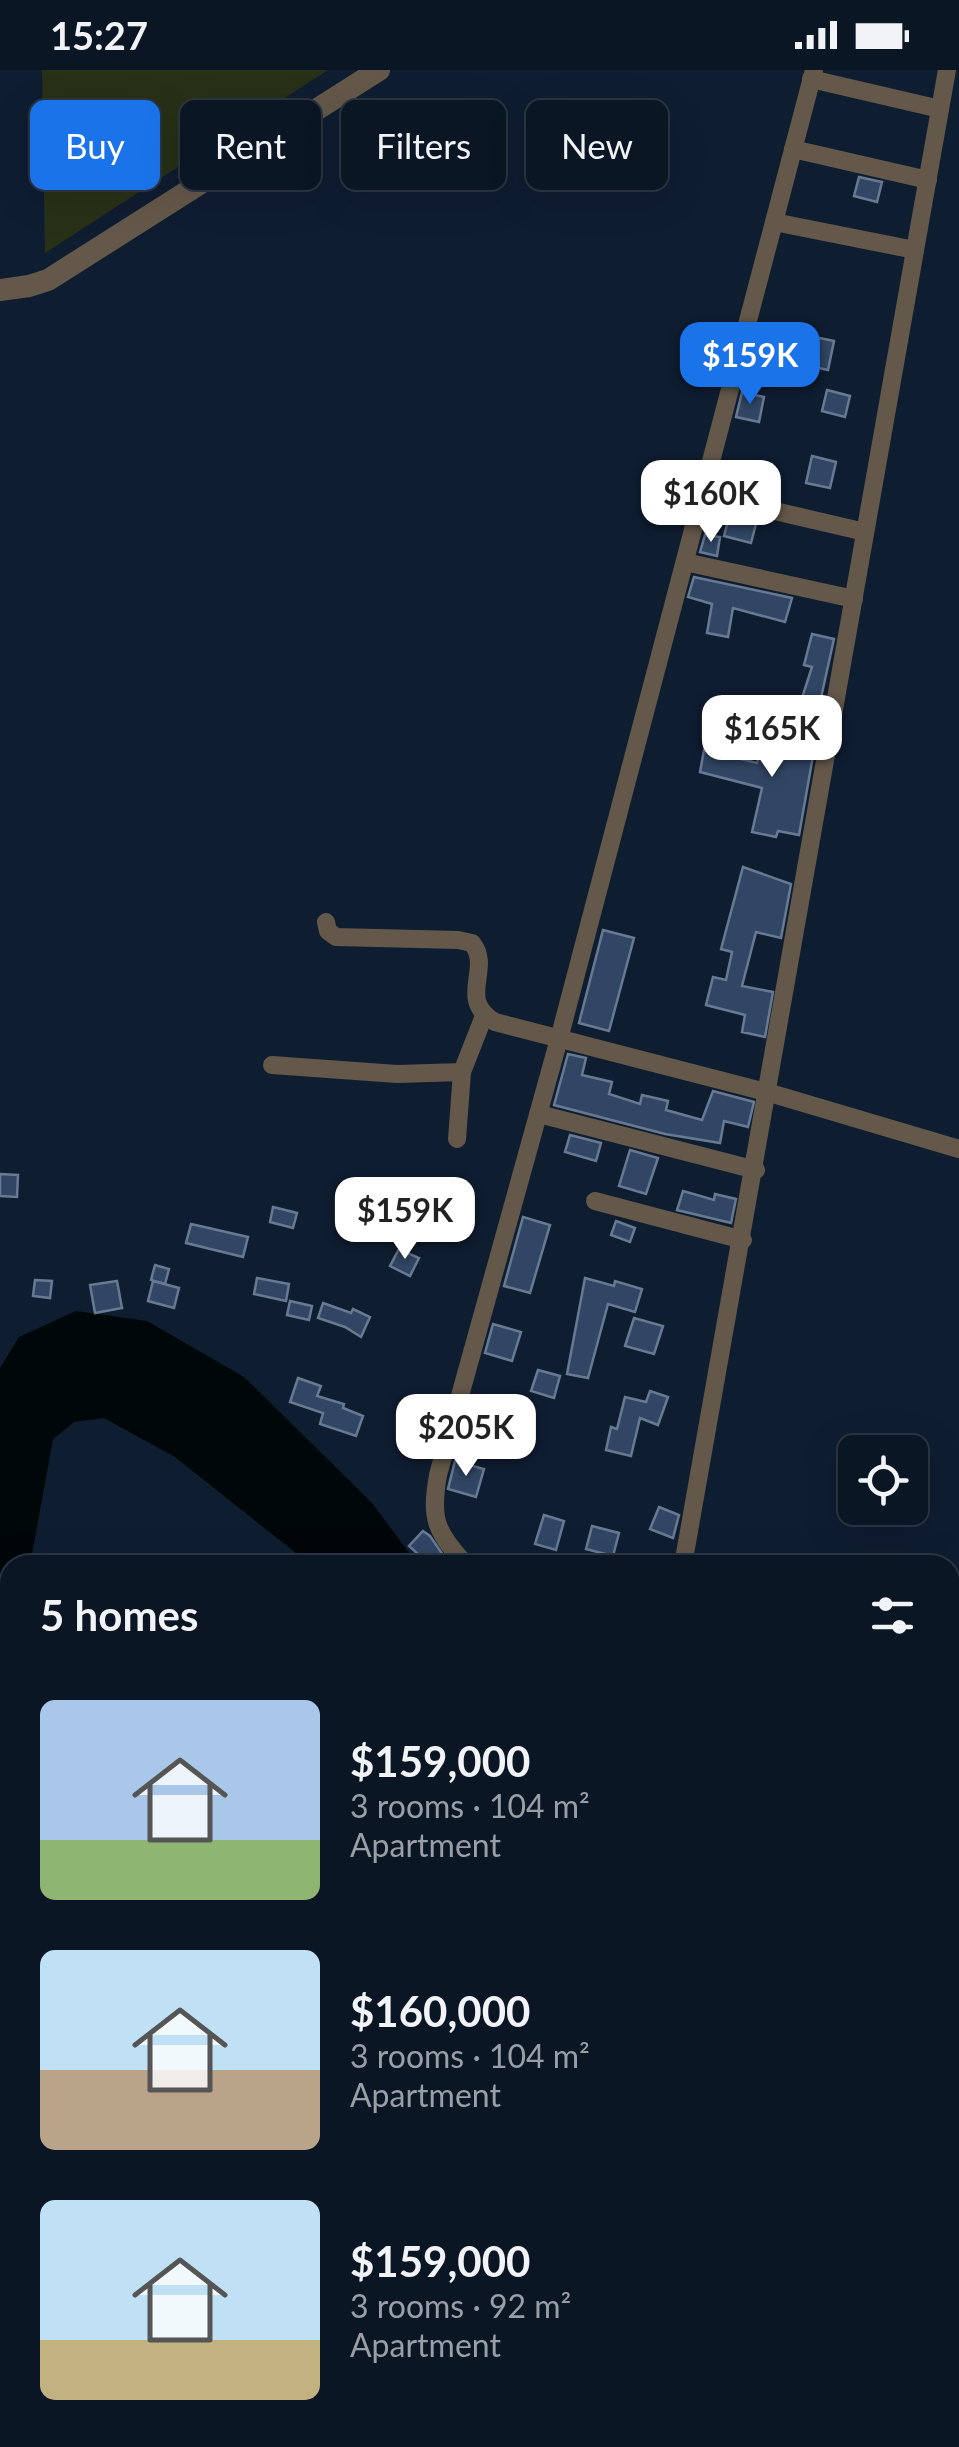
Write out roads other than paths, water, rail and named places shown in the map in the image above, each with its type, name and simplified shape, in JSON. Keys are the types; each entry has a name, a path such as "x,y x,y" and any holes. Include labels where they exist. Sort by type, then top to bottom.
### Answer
{"street":[{"path":"0,290 48,280 379,70"},
{"path":"685,1555 770,1093 947,70"},
{"path":"457,1555 436,1525 434,1494 560,1040 812,75 940,109"},
{"path":"793,149 928,180"},
{"path":"774,222 915,250"},
{"path":"702,494 866,532"},
{"path":"685,562 854,599"},
{"path":"326,922 328,931 336,936 468,941 479,953 476,999 484,1016 495,1022 770,1093 959,1149"},
{"path":"457,1139 462,1072 484,1016"},
{"path":"272,1065 396,1074 462,1072"},
{"path":"539,1114 756,1170"},
{"path":"595,1201 743,1240"}]}
